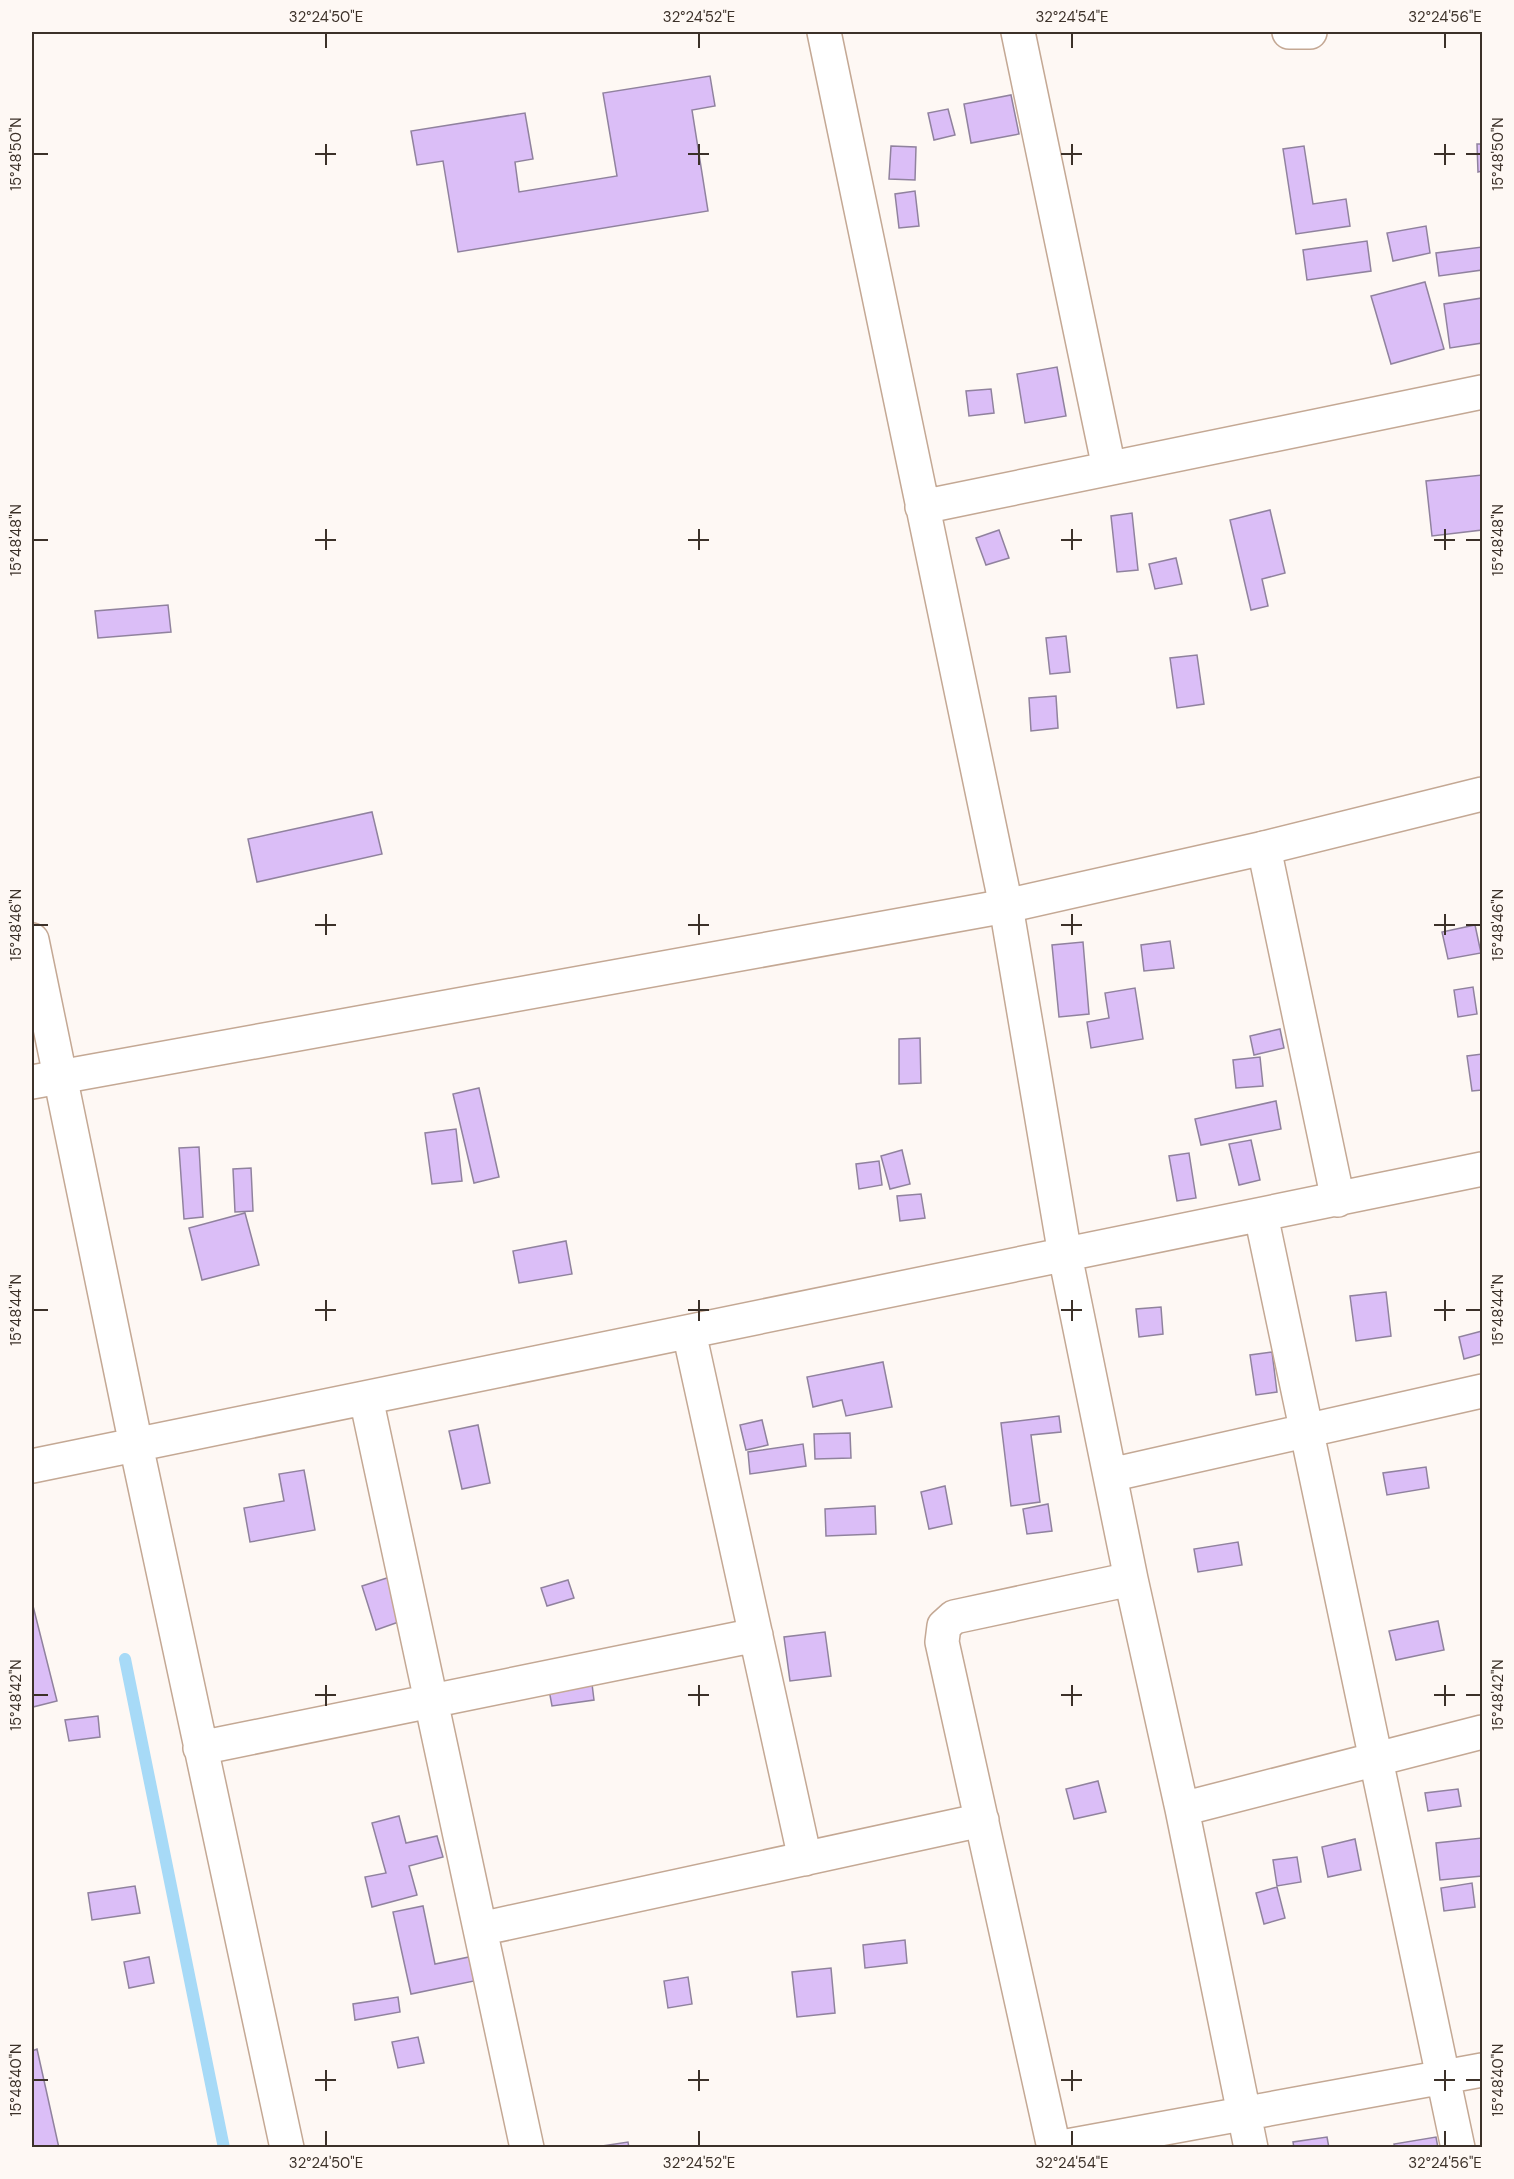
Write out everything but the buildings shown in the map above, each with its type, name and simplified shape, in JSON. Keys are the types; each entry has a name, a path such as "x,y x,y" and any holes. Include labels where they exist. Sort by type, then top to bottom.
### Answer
{"street":[{"path":"824,32 1006,906 1065,1255 1251,2148"},
{"path":"1018,32 1109,468"},
{"path":"1289,32 1310,32"},
{"path":"922,507 1482,392"},
{"path":"46,1079 1006,906 1264,848 1482,794"},
{"path":"1264,848 1338,1200"},
{"path":"32,940 46,1079 136,1445 287,2148"},
{"path":"32,1466 1482,1169"},
{"path":"1261,1215 1458,2148"},
{"path":"689,1332 805,1859"},
{"path":"1110,1475 1482,1391"},
{"path":"366,1398 526,2148"},
{"path":"1131,1579 954,1617 944,1626 942,1642 1055,2148 1482,2070"},
{"path":"200,1748 756,1635"},
{"path":"1182,1809 1482,1732"},
{"path":"480,1929 982,1820"}],"waterway":[{"path":"125,1659 224,2148"}]}
